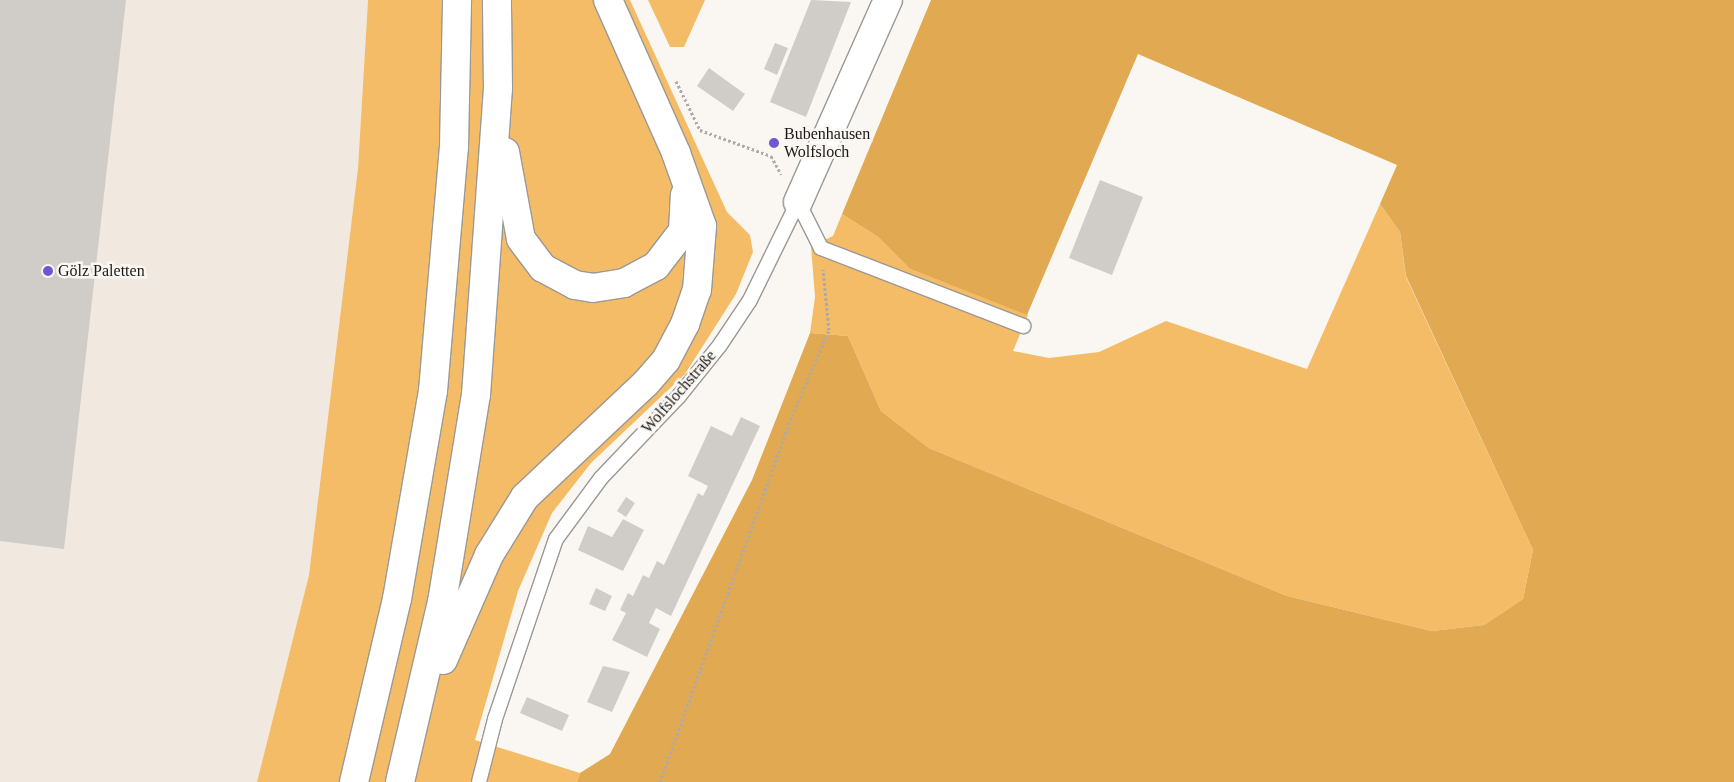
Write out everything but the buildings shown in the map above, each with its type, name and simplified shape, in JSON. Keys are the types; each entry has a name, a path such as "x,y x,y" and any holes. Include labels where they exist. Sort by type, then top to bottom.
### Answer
{"main road":[{"path":"354,782 397,599 433,391 454,147 456,0"},
{"path":"400,782 416,726 442,602 476,395 498,88 497,0"},
{"path":"416,726 481,572 525,497 646,383 685,324 697,290 702,226 676,153 608,0"},
{"name":"Wolfslochstraße","path":"798,202 888,0"},
{"path":"498,88 515,223 530,254 557,279 593,288 624,283 656,266 671,251 683,231 687,207 676,153"}],"lane":[{"path":"798,202 821,248 1023,326"},
{"name":"Wolfslochstraße","path":"479,782 535,592 556,539 601,478 680,396 720,345 750,300 798,202"}],"path":[{"path":"674,77 700,130 771,156 798,202"},
{"path":"660,782 792,416 829,330 821,248"}],"shaded area":[{"path":"0,0 368,0 358,168 309,575 257,782 0,782"},
{"path":"368,0 630,0 727,212 750,235 753,252 736,294 685,374 591,463 552,513 518,591 475,740 580,773 577,782 257,782 309,575 358,168"},
{"path":"648,0 705,0 684,47 670,47"},
{"path":"931,0 1734,0 1734,782 577,782 580,773 610,754 752,480 810,333 848,336 881,411 929,448 1287,596 1432,631 1484,625 1523,599 1533,550 1406,276 1400,232 1380,204 1397,165 1138,54 1027,315 910,269 878,237 842,214"},
{"path":"1380,204 1400,232 1406,277 1533,550 1523,599 1484,625 1432,631 1287,596 929,448 881,411 848,336 810,333 815,297 811,246 833,236 842,214 878,237 910,269 1028,315 1013,351 1049,358 1099,352 1166,321 1307,369"}],"place":[{"name":"Bubenhausen Wolfsloch","path":"774,143"},
{"name":"Gölz Paletten","path":"48,271"}]}
